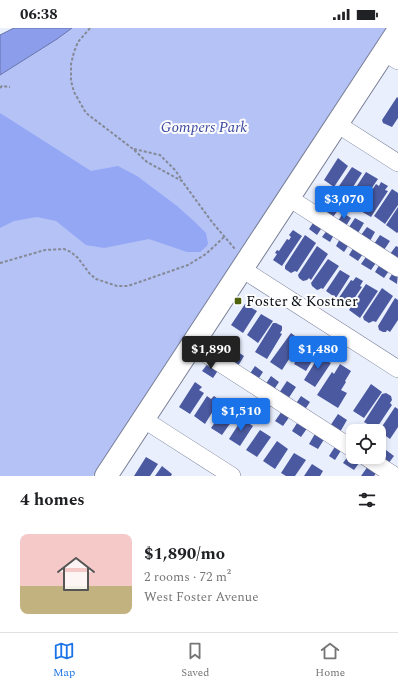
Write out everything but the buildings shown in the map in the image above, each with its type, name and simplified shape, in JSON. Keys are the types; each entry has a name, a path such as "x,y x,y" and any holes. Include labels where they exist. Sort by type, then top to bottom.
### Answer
{"main road":[{"path":"106,476 192,344 239,260 289,198 337,124 391,56 398,31"}],"street":[{"path":"337,124 398,163"},
{"path":"289,198 398,268"},
{"path":"239,260 398,370"},
{"path":"192,344 346,444"},
{"path":"143,419 232,476"},
{"path":"377,464 395,476"}],"path":[{"path":"90,28 78,42 71,64 71,81 74,92 86,113 133,149 147,162 182,181"},
{"path":"0,88 2,86 10,87"},
{"path":"133,149 160,156 175,170 239,260"},
{"path":"0,263 45,250 64,249 71,252 78,258 96,279 117,286 128,286 188,265 206,254 224,237"}],"green space":[{"name":"Gompers Park","path":"72,28 386,28 93,476 0,476 0,75"}],"shaded area":[{"path":"14,28 72,28 0,75 0,35"},
{"path":"0,113 91,171 118,166 137,176 177,206 206,233 208,243 207,246 200,252 187,252 149,239 104,248 86,245 56,221 37,217 14,221 0,228"}],"place":[{"name":"Foster & Kostner","path":"238,301"}]}
